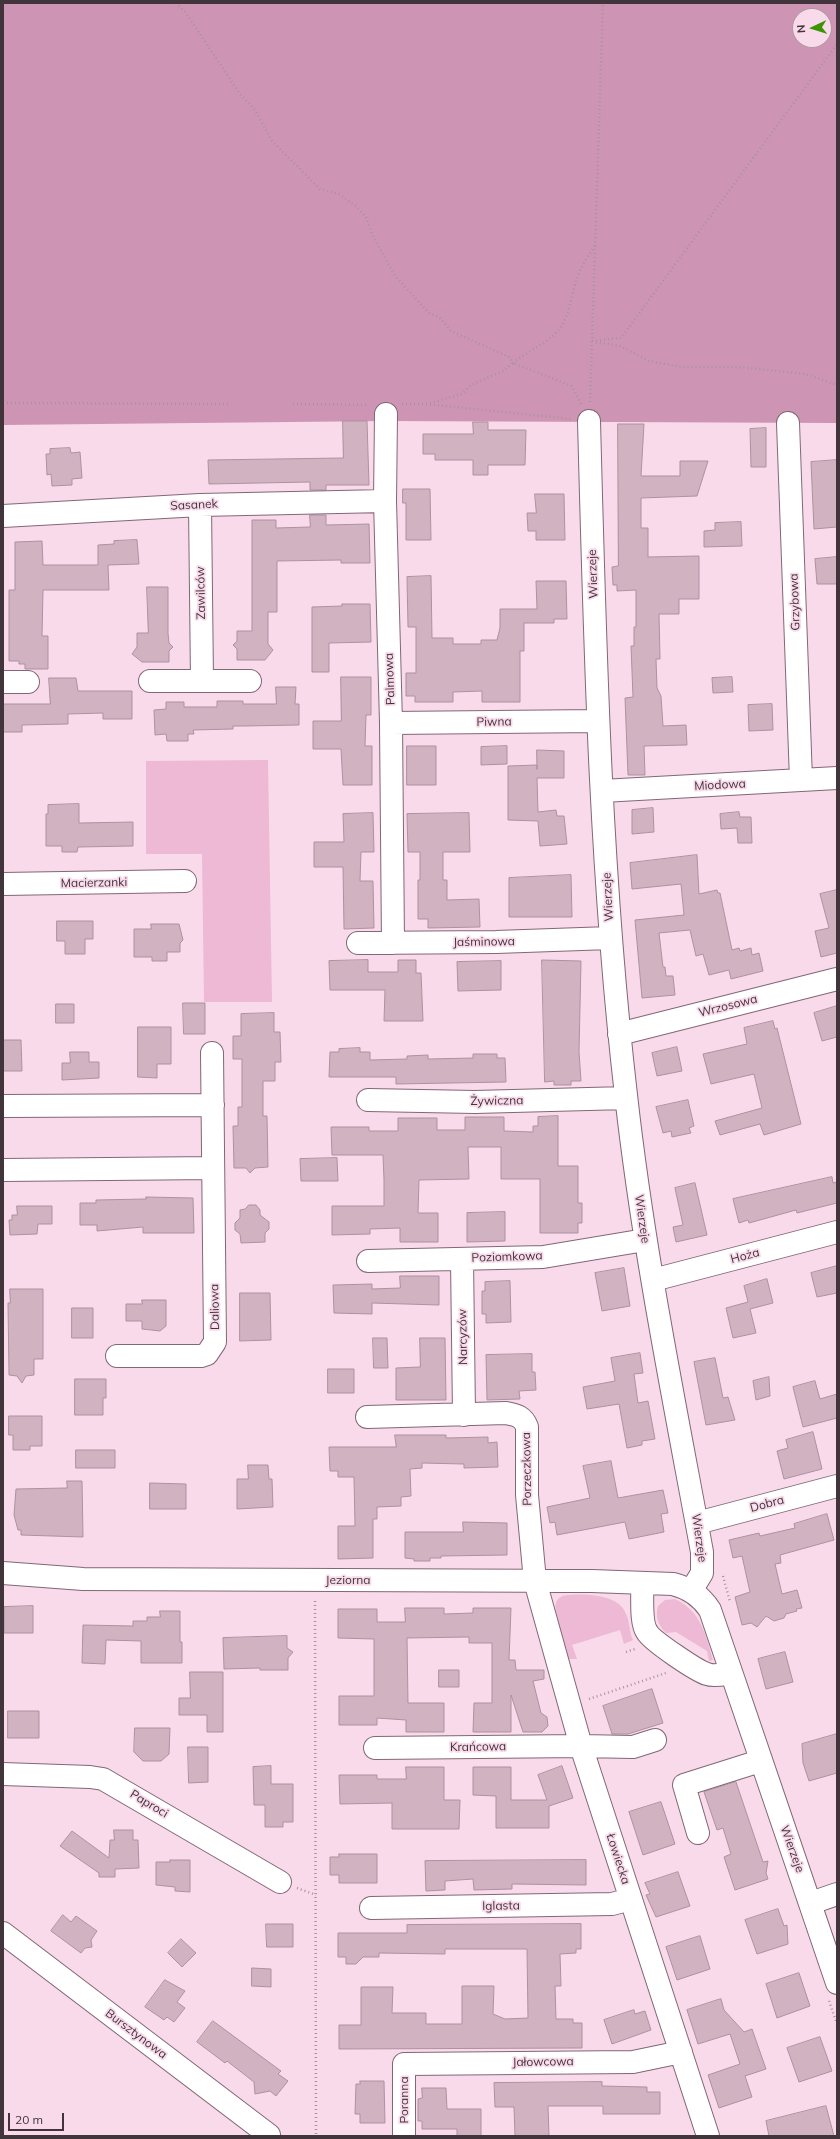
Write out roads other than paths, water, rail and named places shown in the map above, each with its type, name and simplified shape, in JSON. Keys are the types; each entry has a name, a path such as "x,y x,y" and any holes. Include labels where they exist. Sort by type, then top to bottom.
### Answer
{"street":[{"name":"Palmowa","path":"384,408 391,723 393,943"},
{"name":"Wierzeje","path":"589,421 597,721 610,938 626,1098 645,1240 697,1523 703,1567 702,1573 692,1591 705,1602 710,1610 760,1761 811,1903 837,1983"},
{"name":"Grzybowa","path":"788,423 801,780"},
{"name":"Sasanek","path":"3,516 200,504 385,501"},
{"name":"Zawilców","path":"200,504 202,681"},
{"path":"150,681 250,681"},
{"path":"3,682 28,682"},
{"name":"Piwna","path":"391,723 597,721"},
{"name":"Miodowa","path":"602,791 837,778"},
{"name":"Macierzanki","path":"3,884 185,881"},
{"name":"Jaśminowa","path":"358,944 503,942 610,938"},
{"name":"Wrzosowa","path":"619,1034 837,979"},
{"name":"Daliowa","path":"117,1356 201,1356 207,1354 215,1342 212,1053"},
{"name":"Żywiczna","path":"368,1100 475,1102 626,1098"},
{"path":"3,1106 213,1105"},
{"path":"3,1170 213,1168"},
{"name":"Hoża","path":"653,1280 837,1232"},
{"name":"Poziomkowa","path":"368,1261 542,1257 645,1240"},
{"name":"Narcyzów","path":"462,1259 464,1415"},
{"name":"Porzeczkowa","path":"367,1417 506,1413 521,1417 525,1421 527,1427 527,1495 534,1581"},
{"name":"Dobra","path":"697,1523 837,1486"},
{"name":"Jeziorna","path":"3,1573 83,1578 642,1583 673,1584 692,1591"},
{"name":"Łowiecka","path":"534,1581 581,1746 708,2136"},
{"path":"642,1583 644,1623 646,1632 657,1642 707,1674 718,1675 731,1673"},
{"name":"Krańcowa","path":"375,1748 581,1746 633,1747 655,1740"},
{"path":"698,1832 684,1786 760,1761"},
{"name":"Paproci","path":"3,1774 84,1776 103,1779 280,1882"},
{"path":"811,1903 837,1894"},
{"name":"Iglasta","path":"371,1908 612,1904 630,1899"},
{"name":"Bursztynowa","path":"3,1933 269,2135"},
{"name":"Jałowcowa","path":"404,2064 634,2062 681,2052"},
{"name":"Poranna","path":"404,2064 404,2136"}]}
